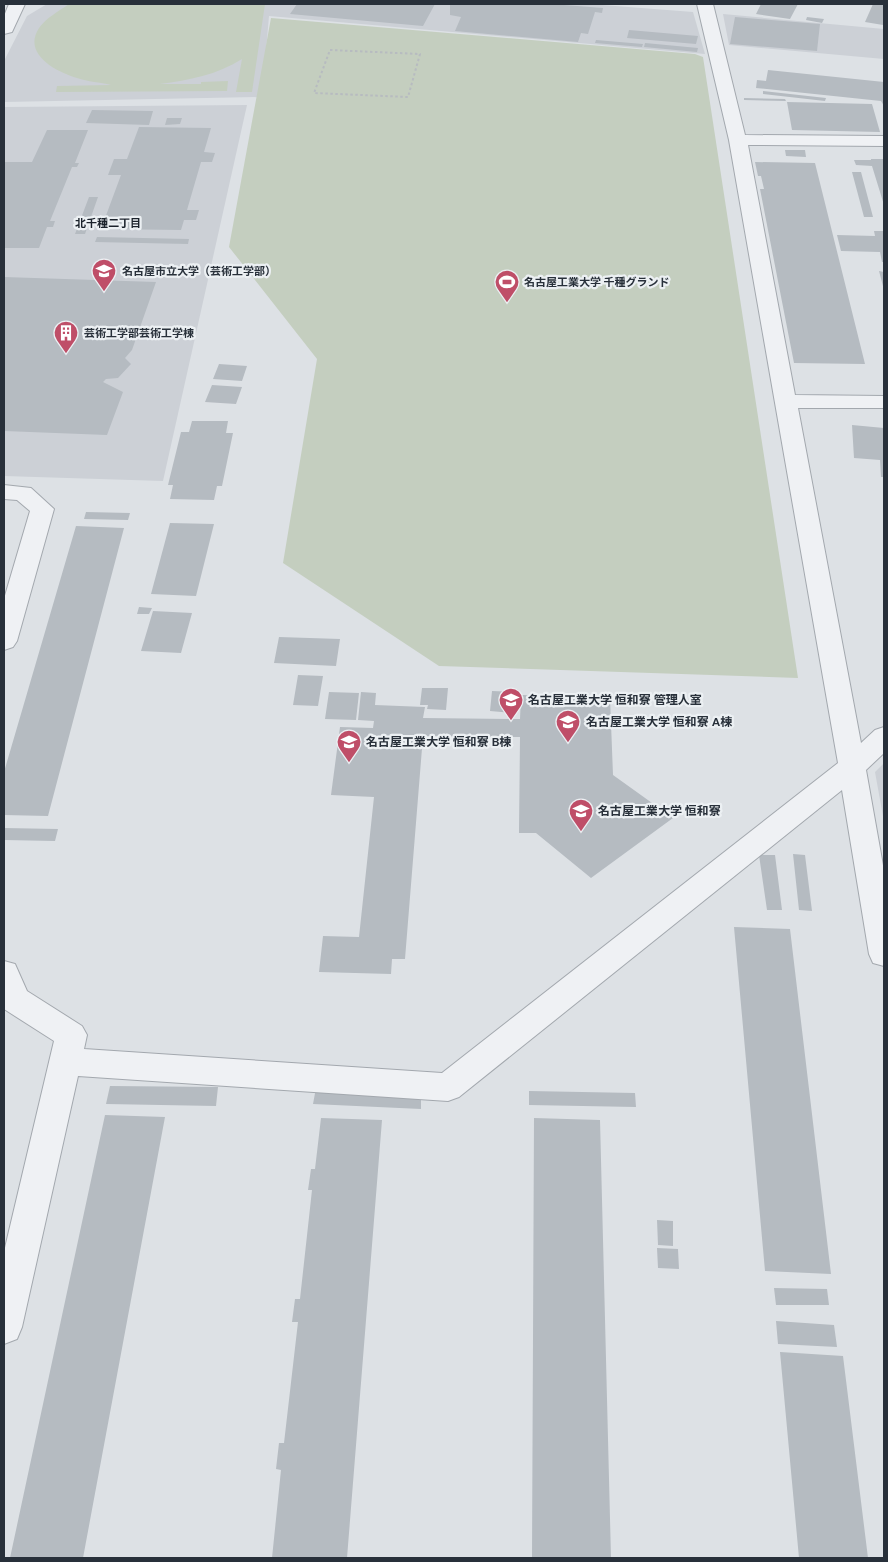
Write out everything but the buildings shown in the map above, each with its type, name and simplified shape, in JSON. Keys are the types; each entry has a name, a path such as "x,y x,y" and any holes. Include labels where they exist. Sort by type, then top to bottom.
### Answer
{"street":[{"path":"4,29 17,4"},
{"path":"705,4 738,140 852,767 884,954"},
{"path":"738,140 884,141"},
{"path":"786,401 884,402"},
{"path":"4,492 22,493 42,509 4,641"},
{"path":"65,1061 448,1087 852,767 884,737"},
{"path":"4,973 15,1000 71,1035 4,1327"}],"path":[{"path":"330,50 420,54 408,97 314,92 330,50"}],"shaded area":[{"path":"47,4 589,4 693,12 705,54 269,16 262,97 4,102 4,61 27,16"},
{"path":"723,14 884,29 884,59 729,45"},
{"name":"名古屋市立大学（芸術工学部）","path":"247,105 163,481 4,476 4,107"},
{"path":"884,763 884,822 875,772"}],"green space":[{"path":"69,4 265,4 252,92 236,92 242,59 213,73 192,79 160,84 201,84 201,82 228,81 227,91 56,92 57,86 111,85 69,75 51,66 38,54 35,46 35,37 39,28 49,18"},
{"name":"名古屋工業大学 千種グランド","path":"271,18 695,54 703,57 798,678 439,666 283,563 317,359 229,247"}],"place":[{"name":"名古屋市立大学（芸術工学部）","path":"104,292"},
{"name":"名古屋工業大学 千種グランド","path":"507,303"},
{"name":"芸術工学部芸術工学棟","path":"66,354"},
{"name":"名古屋工業大学 恒和寮 管理人室","path":"511,721"},
{"name":"名古屋工業大学 恒和寮 A棟","path":"568,743"},
{"name":"名古屋工業大学 恒和寮 B棟","path":"349,763"},
{"name":"名古屋工業大学 恒和寮","path":"581,832"}],"district":[{"name":"北千種二丁目","path":"108,223"}]}
